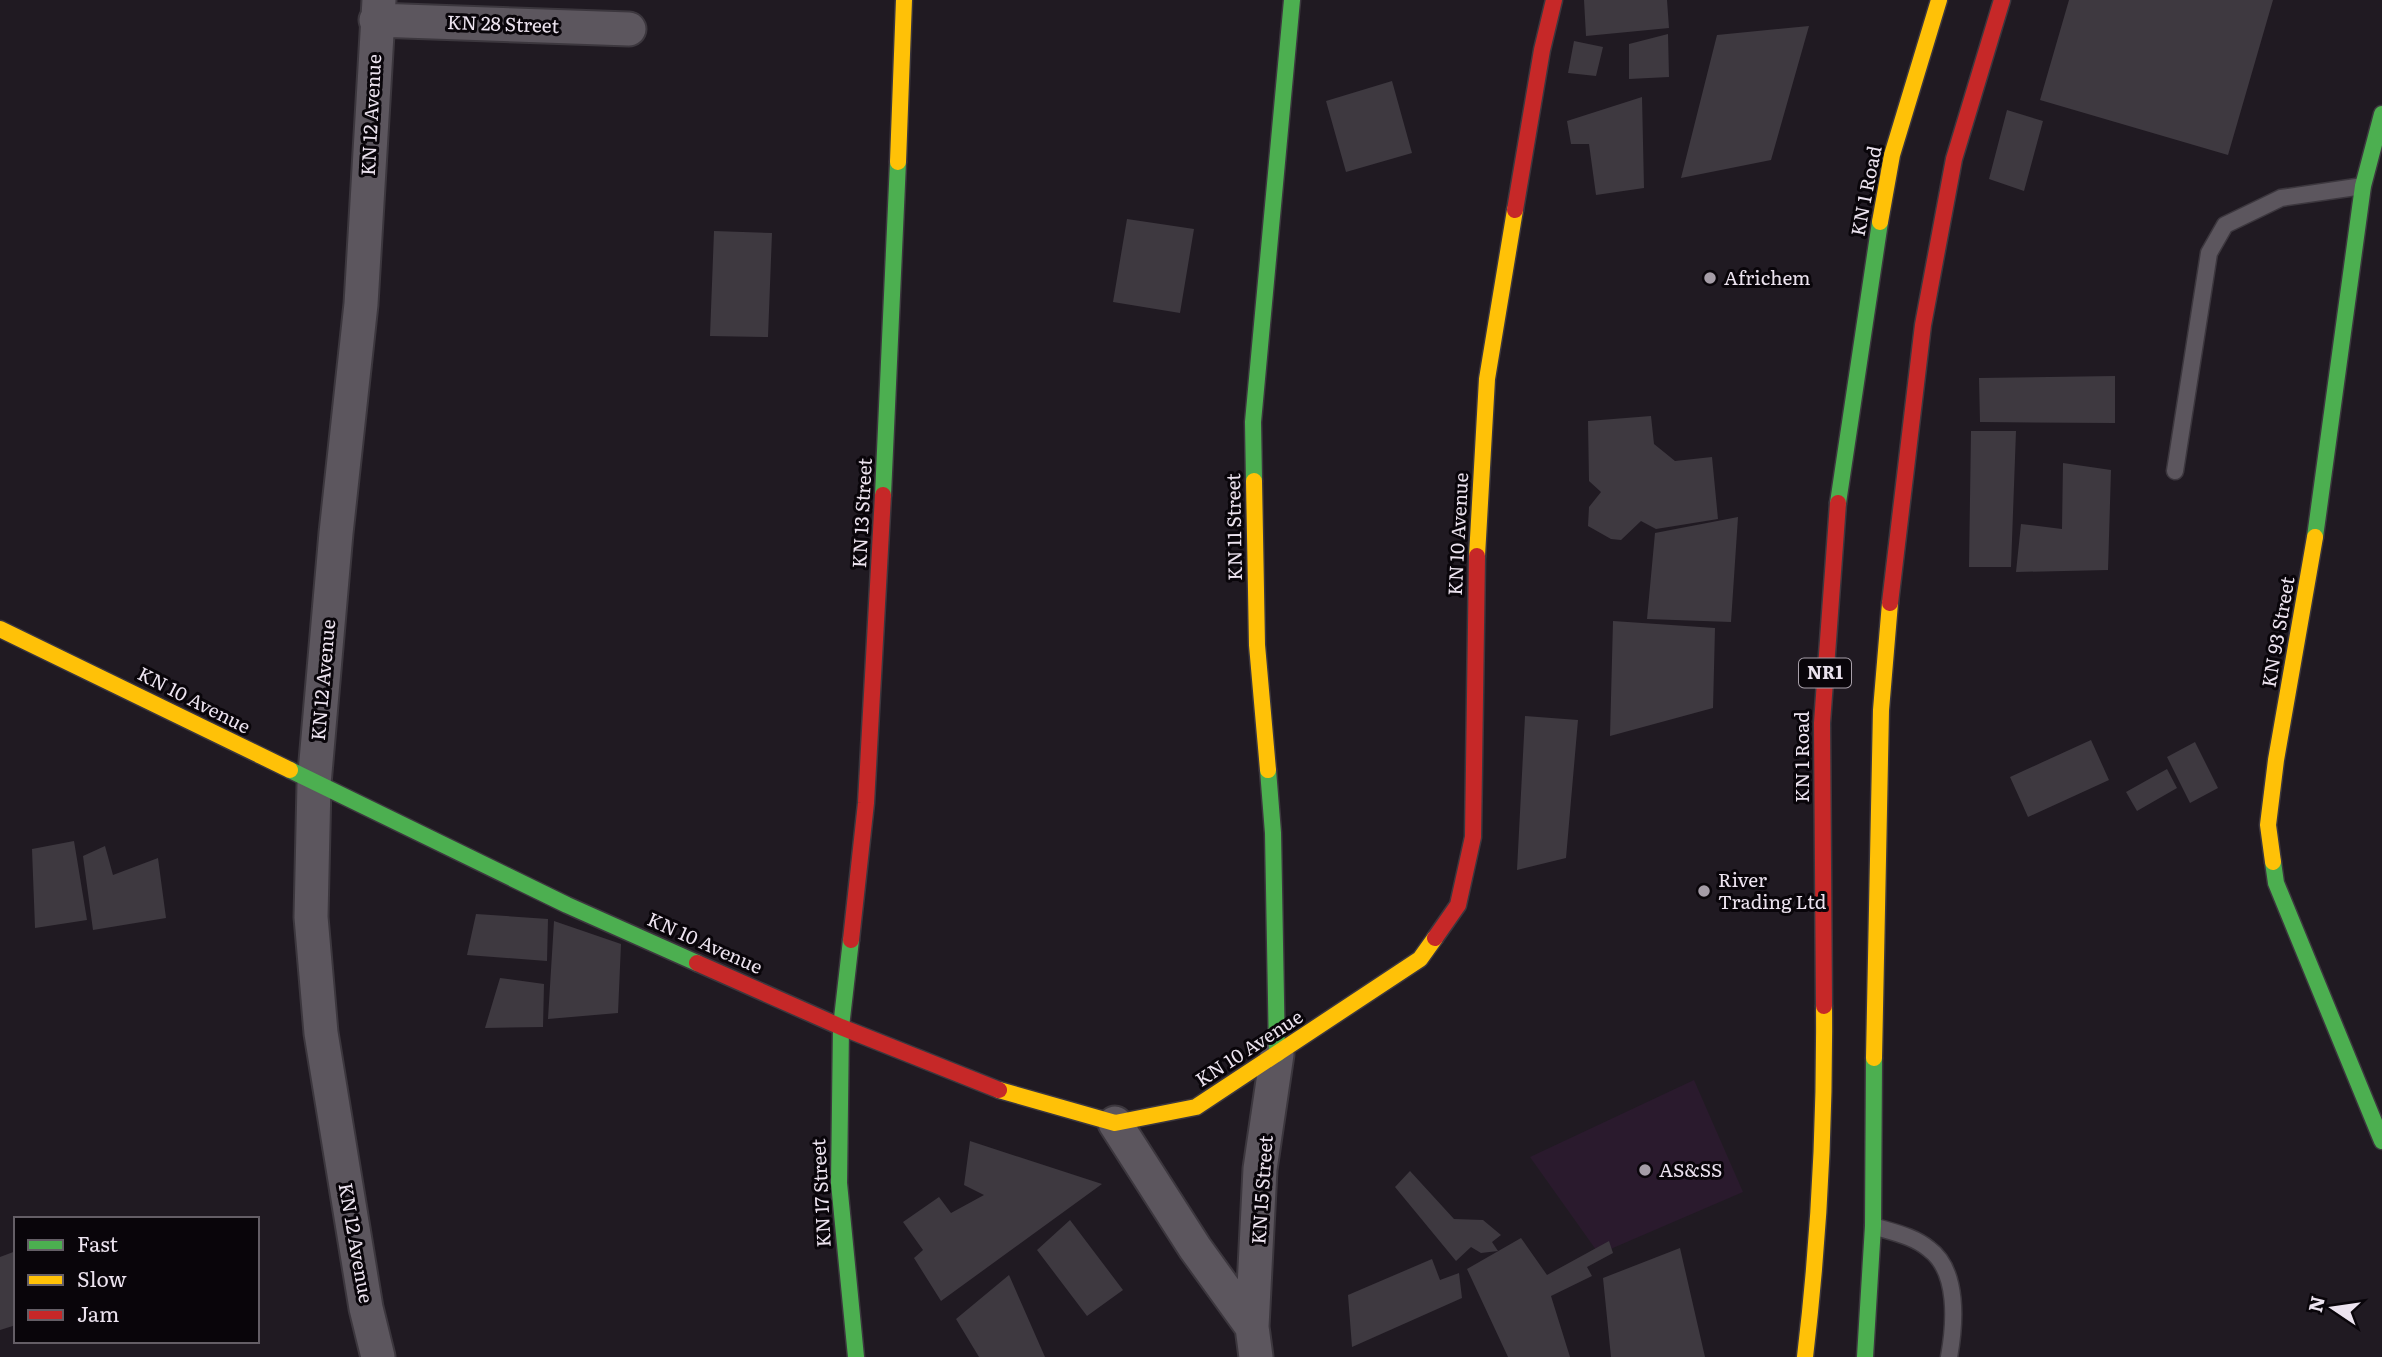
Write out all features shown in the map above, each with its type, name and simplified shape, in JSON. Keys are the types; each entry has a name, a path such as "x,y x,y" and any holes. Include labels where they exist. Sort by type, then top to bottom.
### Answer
{"main road":[{"name":"KN 13 Street","path":"841,1027 866,803 890,379 904,0"},
{"name":"KN 11 Street","path":"1277,1054 1273,833 1256,645 1253,422 1292,0"},
{"name":"KN 10 Avenue","path":"0,629 567,905 841,1027 988,1087 1115,1123 1196,1107 1420,959 1458,905 1473,837 1476,730 1475,585 1487,379 1542,50 1554,0"},
{"name":"KN 1 Road","path":"1805,1357 1814,1280 1825,1087 1822,723 1834,534 1864,316 1892,155 1939,0"},
{"path":"1865,1357 1873,1226 1875,909 1881,710 1896,536 1923,325 1954,159 2002,0"},
{"name":"KN 93 Street","path":"2382,114 2363,186 2310,574 2276,760 2268,825 2276,883 2382,1141"},
{"name":"KN 17 Street","path":"841,1027 839,1183 856,1357"}],"street":[{"name":"KN 28 Street","path":"377,10 629,29"},
{"name":"KN 12 Avenue","path":"377,10 361,304 336,533 314,784 311,916 321,1033 366,1308 378,1357"},
{"name":"KN 15 Street","path":"1254,1342 1260,1168 1277,1054"},
{"name":"KN 15 Street","path":"1115,1123 1254,1342"}],"lane":[{"path":"2175,471 2209,253 2225,225 2281,198 2363,186"},
{"path":"1873,1226 1903,1235 1929,1248 1945,1267 1952,1326 1949,1357"}],"shaded area":[{"path":"1694,1080 1743,1192 1599,1254 1530,1157"}],"building":[{"path":"1584,0 1667,0 1669,28 1586,36"},
{"path":"2069,0 2273,0 2228,155 2040,100"},
{"path":"1809,26 1771,160 1681,178 1717,35"},
{"path":"1668,34 1669,77 1629,79 1629,44"},
{"path":"1574,41 1603,47 1596,76 1568,73"},
{"path":"1392,81 1412,153 1346,172 1326,101"},
{"path":"1642,97 1644,188 1596,195 1589,144 1571,144 1567,121"},
{"path":"2007,110 2043,121 2024,191 1989,179"},
{"path":"1127,219 1194,229 1180,313 1113,302"},
{"path":"714,231 772,233 768,337 710,336"},
{"path":"2115,376 2115,423 1980,422 1979,378"},
{"path":"1651,416 1654,444 1675,461 1712,457 1718,519 1656,529 1641,521 1621,540 1611,539 1588,526 1589,507 1601,492 1589,481 1588,421"},
{"path":"1971,431 2016,431 2011,567 1969,567"},
{"path":"2063,463 2111,470 2108,570 2016,572 2021,524 2062,529"},
{"path":"1738,517 1731,622 1647,619 1655,533"},
{"path":"1613,621 1715,628 1713,708 1610,736"},
{"path":"1525,716 1578,720 1566,858 1517,870"},
{"path":"2091,740 2109,780 2028,817 2010,777"},
{"path":"2195,742 2218,788 2190,803 2167,757"},
{"path":"2167,769 2177,788 2137,811 2126,792"},
{"path":"74,841 87,920 35,928 32,849"},
{"path":"105,846 113,875 158,858 166,918 93,930 83,856"},
{"path":"476,914 548,919 547,961 467,955"},
{"path":"554,921 621,944 618,1013 548,1019"},
{"path":"500,978 544,984 543,1027 485,1028"},
{"path":"970,1141 1102,1184 941,1301 914,1258 923,1250 903,1222 939,1197 951,1213 984,1195 964,1185"},
{"path":"1410,1171 1454,1219 1483,1220 1501,1235 1492,1242 1498,1251 1481,1253 1471,1247 1456,1261 1395,1187"},
{"path":"1070,1220 1123,1290 1087,1316 1037,1250"},
{"path":"1521,1238 1547,1275 1609,1241 1613,1253 1587,1267 1592,1276 1551,1296 1570,1357 1508,1357 1467,1269"},
{"path":"1680,1248 1705,1357 1611,1357 1603,1278"},
{"path":"14,1252 14,1326 0,1330 0,1257"},
{"path":"1432,1259 1440,1280 1459,1273 1462,1298 1352,1347 1348,1295"},
{"path":"1009,1275 1045,1357 979,1357 956,1319"}],"traffic: fast":[{"path":"1254,481 1253,422 1292,0"},
{"path":"2315,537 2363,186 2382,114"},
{"path":"883,495 898,162"},
{"path":"1838,503 1880,222"},
{"path":"290,770 567,905 697,963"},
{"path":"1268,770 1273,833 1277,1054"},
{"path":"2273,862 2276,883 2382,1141"},
{"path":"851,940 841,1027 839,1183 856,1357"},
{"path":"1865,1357 1873,1226 1874,1058"}],"traffic: slow":[{"path":"898,162 904,0"},
{"path":"1880,222 1892,155 1939,0"},
{"path":"1477,556 1487,379 1515,210"},
{"path":"1254,481 1257,645 1268,770"},
{"path":"2273,862 2268,825 2276,760 2315,537"},
{"path":"1874,1058 1881,710 1890,603"},
{"path":"0,629 290,770"},
{"path":"999,1090 1115,1123 1196,1107 1420,959 1435,938"},
{"path":"1805,1357 1820,1182 1824,1006"}],"traffic: jam":[{"path":"1515,210 1542,50 1554,0"},
{"path":"1890,603 1923,325 1954,159 2002,0"},
{"path":"851,940 866,803 883,495"},
{"path":"1824,1006 1822,723 1838,503"},
{"path":"1435,938 1458,905 1473,837 1477,556"},
{"path":"697,963 841,1027 999,1090"}],"place":[{"name":"Africhem","path":"1710,278"},
{"name":"River Trading Ltd","path":"1704,891"},
{"name":"AS&SS","path":"1645,1170"}]}
